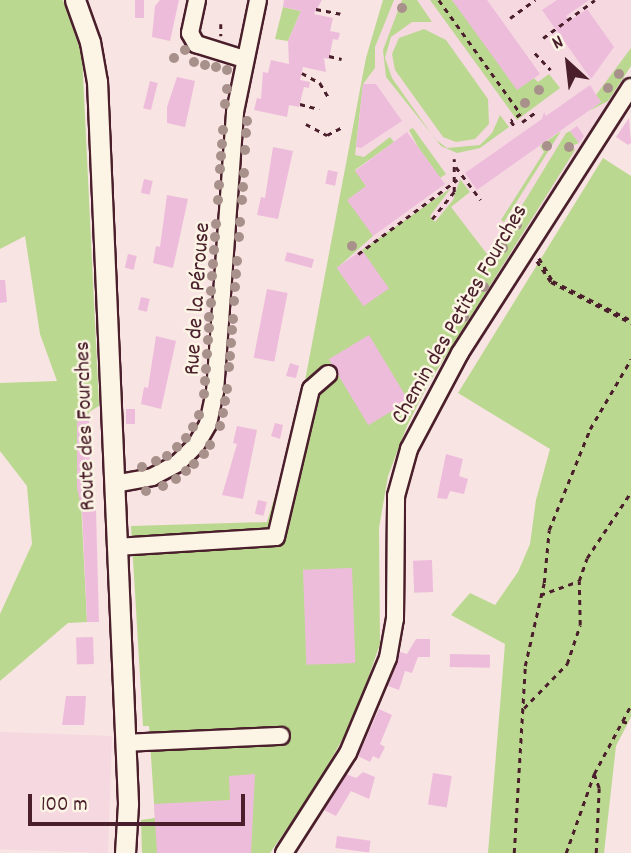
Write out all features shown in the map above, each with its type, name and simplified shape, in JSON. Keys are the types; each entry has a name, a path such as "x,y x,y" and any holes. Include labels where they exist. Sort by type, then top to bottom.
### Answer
{"main road":[{"name":"Route des Fourches","path":"75,0 90,42 97,81 125,743 125,853"}],"street":[{"path":"197,0 192,40 202,48 244,59"},
{"name":"Rue de la Pérouse","path":"114,484 152,477 178,463 196,445 208,424 215,392 231,150 244,59 258,0"},
{"name":"Chemin des Petites Fourches","path":"284,853 348,753 388,658 395,620 396,496 409,449 460,354 531,255 631,87"},
{"path":"116,547 276,537 311,389 328,374"},
{"path":"125,743 281,736"}],"path":[{"path":"439,0 521,114 511,121 515,127"},
{"path":"510,18 535,0"},
{"path":"543,37 595,0"},
{"path":"316,9 341,14"},
{"path":"535,53 551,70"},
{"path":"329,56 342,59"},
{"path":"302,74 320,83 330,98"},
{"path":"300,104 319,109"},
{"path":"522,122 536,112"},
{"path":"306,124 327,135 341,128"},
{"path":"432,219 450,198 457,180 454,159"},
{"path":"456,167 481,200"},
{"path":"358,254 457,180"},
{"path":"531,255 544,261 553,281 631,321"},
{"path":"531,255 551,282 631,321"},
{"path":"514,853 525,666 540,595 549,530 590,429 631,359"},
{"path":"627,504 631,492"},
{"path":"524,708 567,664 580,625 579,581 587,558 631,501"},
{"path":"627,504 631,506"},
{"path":"540,595 579,581"},
{"path":"566,853 594,774 631,705"},
{"path":"622,721 631,724"},
{"path":"594,774 600,815 596,853"}],"shaded area":[{"path":"383,0 631,0 631,66 452,345 318,312 366,58"},
{"path":"0,732 112,736 108,853 0,849"}],"green space":[{"path":"0,0 63,0 82,55 99,406 89,412 89,420 77,421 87,622 68,623 0,681 0,614 32,544 27,486 0,451 0,383 57,381 40,334 25,236 0,249"},
{"path":"383,0 394,0 375,47 375,68 363,84 355,155 364,157 390,137 394,142 355,170 366,186 373,236 337,268 364,306 362,250 451,188 430,216 435,222 453,200 460,179 470,192 451,207 490,258 566,133 570,131 579,143 571,146 575,150 427,386 407,426 388,476 379,528 380,644 354,719 313,791 270,853 142,853 141,820 155,818 149,726 143,726 131,526 267,522 297,423 366,58"},
{"path":"402,0 417,0 432,22 412,22 391,37 385,58 392,78 432,134 386,77 383,50"},
{"path":"430,0 452,0 538,82 549,74 560,88 517,120"},
{"path":"283,7 301,11 288,41 275,39"},
{"path":"424,29 446,40 488,99 489,124 475,139 456,142 443,137 395,70 392,54 399,38"},
{"path":"631,48 631,66 608,101 589,111 601,102 596,95"},
{"path":"500,115 509,127 480,148 457,153 441,146 436,140 447,148 480,145 492,133"},
{"path":"413,128 446,174 440,178 418,147 409,130"},
{"path":"561,131 504,222 501,220 544,152 540,146"},
{"path":"603,158 631,176 631,717 616,746 604,853 488,853 505,644 451,615 470,593 495,605 518,572 530,544 536,500 550,449 458,393"}],"building":[{"path":"135,0 144,0 144,18 135,18"},
{"path":"160,0 179,0 170,41 152,37 155,6"},
{"path":"284,0 322,0 314,14 333,18 330,31 340,33 338,40 333,39 329,59 324,58 326,72 303,67 300,80 310,82 309,88 304,87 299,107 289,105 287,117 254,110 257,98 261,99 263,72 268,73 271,60 289,64 288,41 301,11 283,7"},
{"path":"452,0 487,0 540,74 517,90"},
{"path":"557,0 589,0 566,16 570,21 587,9 614,47 591,79 542,10"},
{"path":"177,77 195,81 185,127 167,123 167,107"},
{"path":"150,81 158,83 151,110 143,108"},
{"path":"363,84 376,84 402,121 361,148 356,147"},
{"path":"590,85 601,102 477,190 465,173 542,119 544,112 546,116"},
{"path":"629,118 631,143 628,145 616,137"},
{"path":"577,126 584,136 579,143 570,131"},
{"path":"407,132 445,184 373,236 347,200 366,186 355,171"},
{"path":"273,147 293,151 278,219 257,215 261,197 265,198"},
{"path":"328,170 338,172 335,186 325,184"},
{"path":"144,179 153,181 150,195 141,193"},
{"path":"167,195 188,199 173,268 153,263 156,246 160,247"},
{"path":"362,250 389,289 364,306 337,268"},
{"path":"287,252 314,259 312,268 285,261"},
{"path":"128,254 137,256 134,270 125,268"},
{"path":"0,280 5,280 7,302 0,303"},
{"path":"267,289 288,293 274,362 254,358"},
{"path":"141,297 150,299 147,312 138,310"},
{"path":"369,335 409,401 368,425 329,359"},
{"path":"156,336 176,341 161,409 141,404 144,387 148,388"},
{"path":"290,363 299,366 296,378 286,376"},
{"path":"126,409 135,409 135,424 126,424"},
{"path":"89,420 91,510 96,510 99,622 87,622 82,511 77,488 77,421"},
{"path":"275,423 283,425 280,439 271,436"},
{"path":"237,426 257,430 243,499 222,495 237,444 233,443"},
{"path":"446,454 463,459 459,476 468,479 464,494 450,491 447,499 437,498"},
{"path":"258,500 267,502 264,516 255,514"},
{"path":"432,560 433,592 414,593 413,561"},
{"path":"352,568 355,663 306,665 303,570"},
{"path":"93,637 94,664 77,665 76,638"},
{"path":"416,639 430,639 430,657 418,657 412,673 405,671 399,690 388,686 400,652 407,654"},
{"path":"450,654 490,655 490,668 450,667"},
{"path":"66,696 86,696 84,725 62,725"},
{"path":"379,709 392,715 380,744 385,747 379,759 373,756 370,762 358,756"},
{"path":"363,772 375,777 369,799 351,791 336,816 324,810 346,774 356,778"},
{"path":"433,773 452,776 447,808 428,805"},
{"path":"255,774 251,853 157,853 154,804 230,800 229,776"},
{"path":"337,836 371,841 369,853 335,848"}]}
